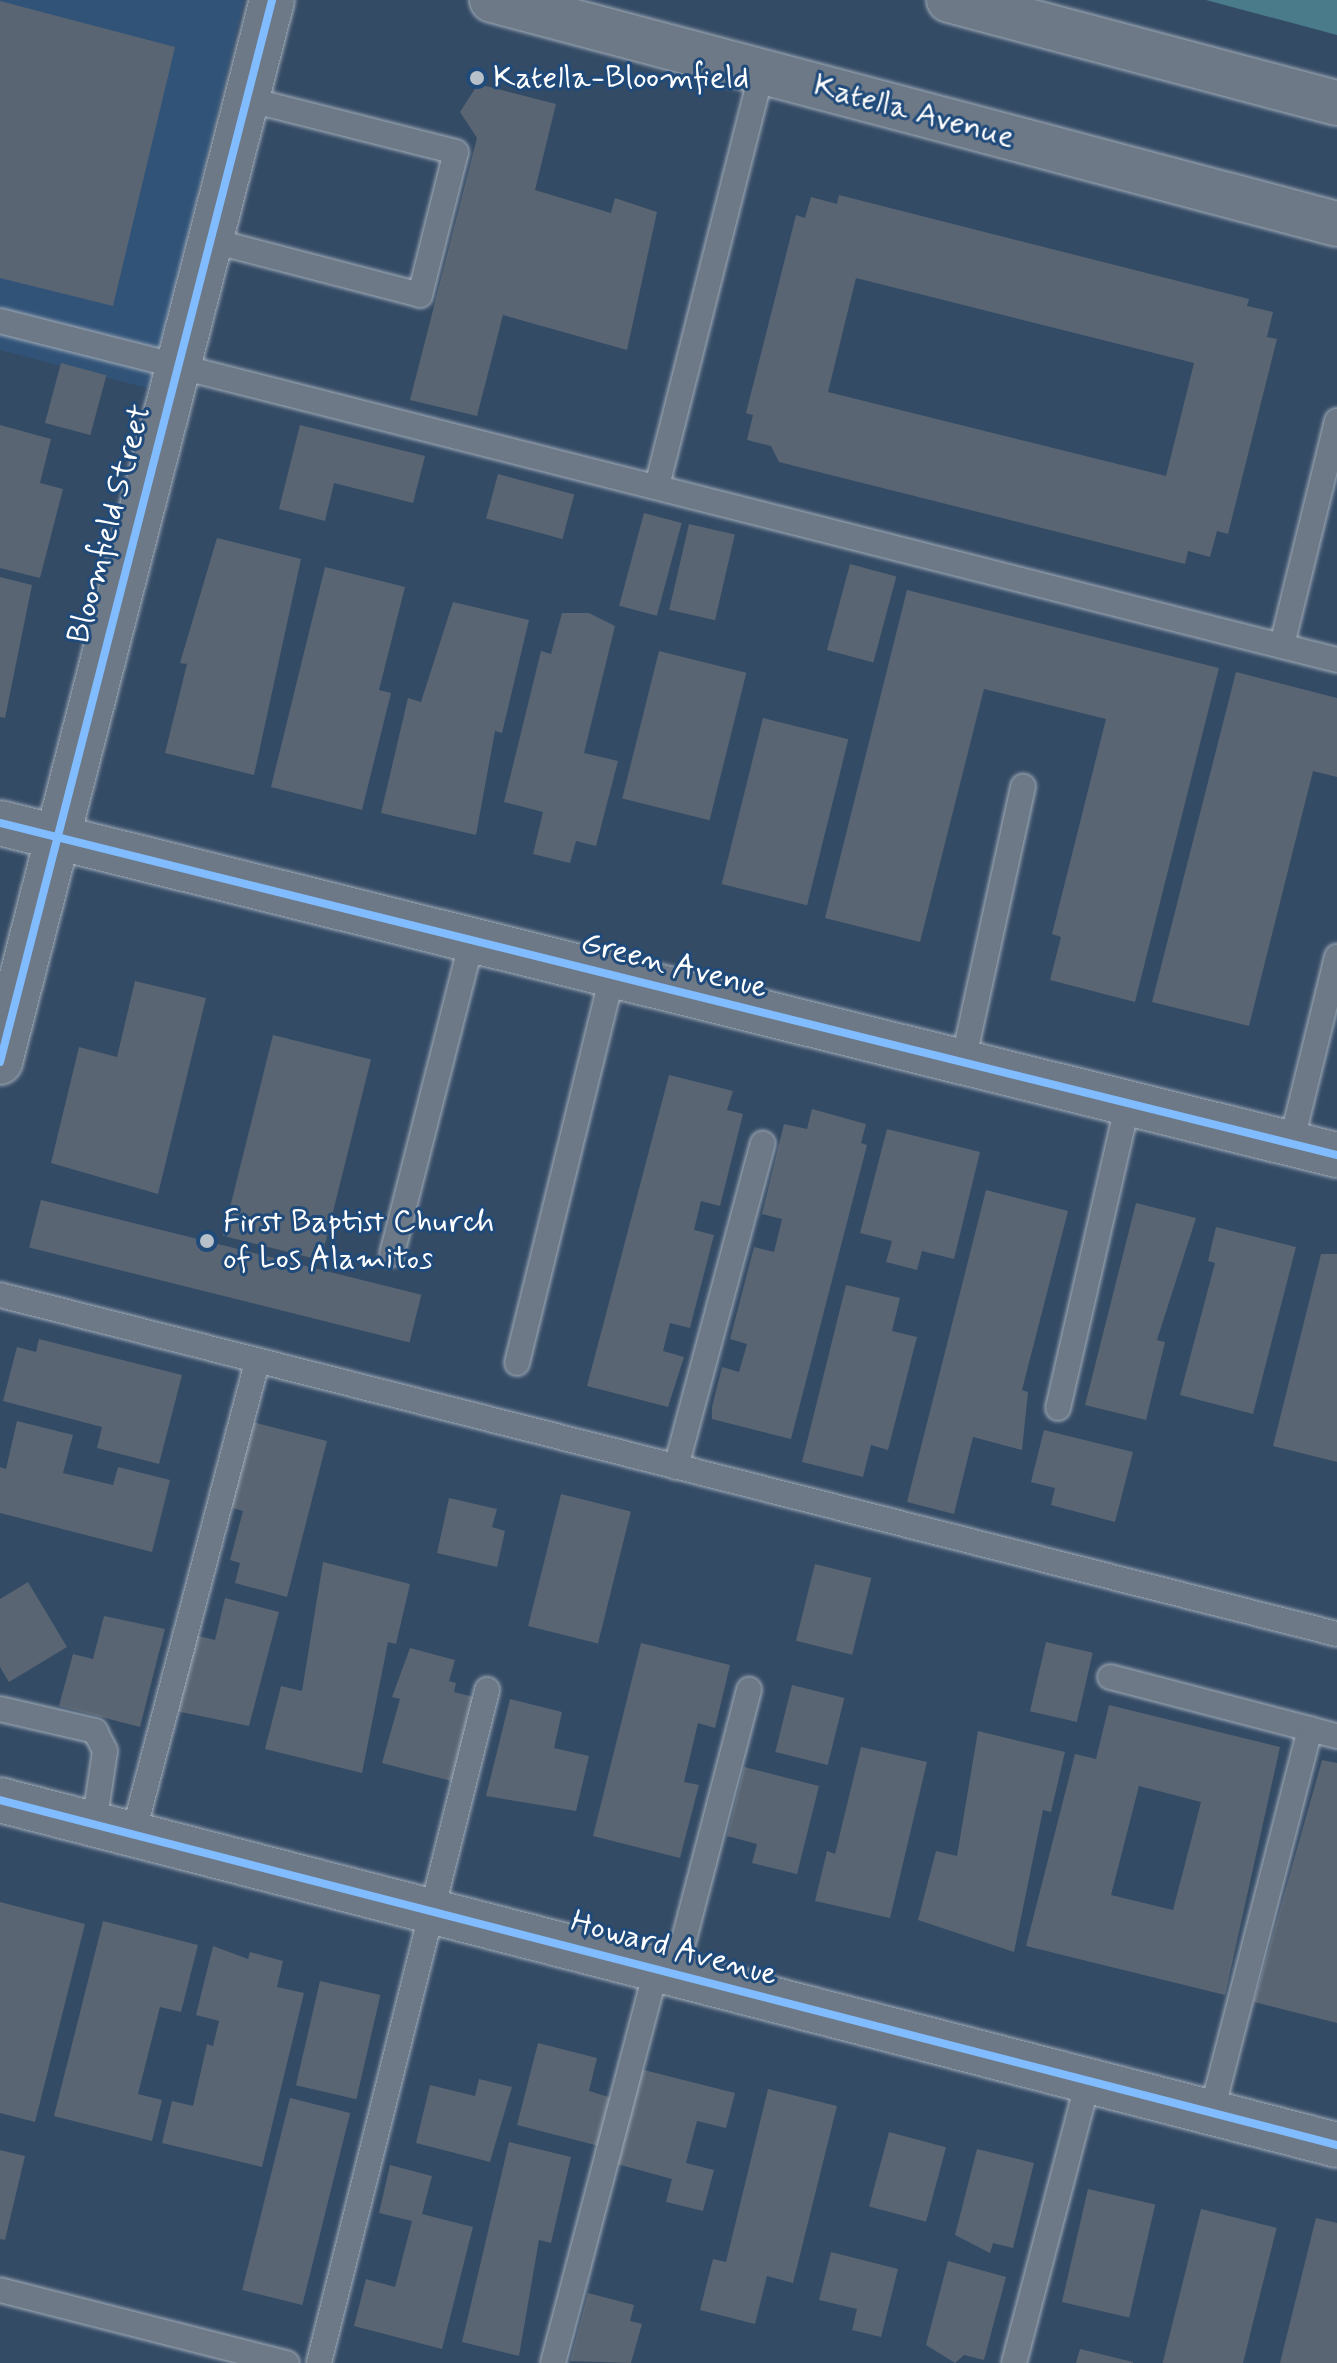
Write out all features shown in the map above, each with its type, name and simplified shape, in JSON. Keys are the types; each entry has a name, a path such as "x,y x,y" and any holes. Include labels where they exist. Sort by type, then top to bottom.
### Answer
{"street":[{"name":"Bloomfield Street","path":"0,1062 53,837 272,0"},
{"name":"Katella Avenue","path":"492,0 1337,224"},
{"path":"949,0 1337,103"},
{"name":"Green Avenue","path":"0,823 1337,1155"},
{"name":"Howard Avenue","path":"0,1800 1337,2145"}],"lane":[{"path":"657,486 762,72"},
{"path":"209,240 420,295 456,152 246,99"},
{"path":"0,321 1337,660"},
{"path":"1282,645 1337,421"},
{"path":"963,1062 1023,786"},
{"path":"392,1254 472,940"},
{"path":"1291,1144 1337,957"},
{"path":"517,1363 612,975"},
{"path":"1058,1408 1128,1103"},
{"path":"676,1467 763,1143"},
{"path":"0,1295 1337,1634"},
{"path":"114,1830 257,1361"},
{"path":"1110,1677 1337,1736"},
{"path":"553,2363 749,1689"},
{"path":"319,2363 487,1690"},
{"path":"0,1709 95,1731 105,1751 114,1830"},
{"path":"1212,2112 1310,1729"},
{"path":"1014,2363 1088,2081"},
{"path":"0,2290 287,2363"}],"shaded area":[{"path":"0,0 244,0 151,389 0,350"},
{"path":"1206,0 1337,0 1337,35"}],"building":[{"path":"0,1 175,47 113,306 0,278"},
{"path":"478,84 556,104 535,190 611,213 615,198 657,212 627,350 503,315 477,416 410,400 477,138 460,112"},
{"path":"839,195 1249,299 1247,306 1273,312 1267,337 1277,339 1228,534 1217,531 1210,557 1188,551 1185,564 779,462 771,446 747,440 753,415 746,413 796,215 805,218 811,197 837,204","holes":["856,278 1194,363 1166,476 828,392"]},
{"path":"61,363 106,375 90,435 45,423"},
{"path":"0,425 51,439 40,483 63,489 40,578 0,568"},
{"path":"300,425 425,456 413,503 334,483 325,521 279,509"},
{"path":"498,474 574,494 562,539 486,518"},
{"path":"644,513 682,523 657,616 619,606"},
{"path":"689,524 735,535 715,620 669,610"},
{"path":"217,538 301,559 254,775 165,753 187,664 180,663"},
{"path":"850,564 896,576 873,662 827,650"},
{"path":"325,567 405,587 379,690 391,693 362,810 271,787"},
{"path":"0,577 32,585 5,718 0,717"},
{"path":"907,590 1219,668 1135,1002 1050,980 1061,937 1052,934 1106,719 984,689 920,942 825,918"},
{"path":"453,602 529,620 502,733 495,731 476,835 381,813 408,698 421,702"},
{"path":"562,613 589,613 615,626 584,753 618,761 596,846 576,841 570,863 533,854 543,812 504,802 541,651 551,654"},
{"path":"659,651 746,673 710,820 622,798"},
{"path":"1236,672 1337,698 1337,777 1313,771 1249,1026 1152,1002"},
{"path":"763,718 848,739 807,905 722,884"},
{"path":"135,981 206,998 158,1194 51,1163 79,1047 117,1057"},
{"path":"273,1035 371,1059 321,1260 223,1236"},
{"path":"669,1075 733,1091 727,1110 743,1114 720,1206 701,1201 694,1230 714,1235 690,1328 670,1323 663,1351 684,1357 668,1407 587,1386"},
{"path":"812,1109 866,1124 861,1143 867,1145 791,1439 712,1419 712,1407 722,1367 739,1372 747,1344 730,1339 754,1247 774,1252 782,1219 762,1214 784,1124 807,1129"},
{"path":"887,1129 980,1152 954,1259 922,1251 917,1270 886,1262 892,1241 860,1233"},
{"path":"986,1190 1068,1211 1022,1390 1028,1392 1022,1450 973,1437 954,1514 907,1502"},
{"path":"41,1200 421,1295 410,1342 29,1248"},
{"path":"1136,1203 1196,1218 1157,1340 1165,1342 1146,1420 1085,1405"},
{"path":"1216,1227 1296,1247 1253,1414 1180,1395 1215,1263 1208,1261"},
{"path":"1321,1254 1337,1254 1337,1462 1273,1446"},
{"path":"846,1285 900,1298 892,1331 917,1337 888,1450 871,1445 863,1477 802,1462"},
{"path":"39,1339 182,1375 159,1464 97,1448 102,1427 3,1401 17,1347 36,1352"},
{"path":"17,1421 73,1435 63,1473 113,1485 118,1467 170,1480 152,1552 0,1513 0,1467 6,1469"},
{"path":"252,1422 327,1441 287,1597 235,1583 240,1563 230,1560 243,1511 222,1505"},
{"path":"1044,1430 1133,1452 1115,1522 1051,1505 1055,1488 1031,1482"},
{"path":"561,1494 631,1511 598,1643 528,1626"},
{"path":"449,1498 497,1509 492,1527 505,1531 497,1567 437,1553"},
{"path":"323,1562 410,1584 396,1644 388,1642 362,1773 265,1749 281,1686 302,1691"},
{"path":"815,1564 871,1578 852,1655 796,1641"},
{"path":"28,1582 67,1647 9,1682 0,1667 0,1599"},
{"path":"225,1598 279,1612 249,1726 176,1711 195,1635 215,1640"},
{"path":"104,1616 165,1629 140,1727 59,1706 73,1654 93,1659"},
{"path":"1046,1642 1093,1653 1077,1722 1030,1711"},
{"path":"641,1643 730,1665 715,1728 698,1723 684,1782 699,1785 680,1858 593,1836"},
{"path":"410,1648 455,1660 449,1681 456,1683 454,1692 478,1698 455,1782 382,1763 400,1699 392,1697"},
{"path":"792,1685 844,1698 828,1765 775,1752"},
{"path":"510,1699 562,1712 554,1748 589,1756 576,1811 486,1796"},
{"path":"1109,1705 1280,1747 1225,1995 1026,1946 1075,1754 1096,1759","holes":["1139,1786 1201,1802 1173,1910 1111,1895"]},
{"path":"978,1731 1065,1752 1051,1812 1043,1810 1014,1952 918,1920 936,1851 957,1856"},
{"path":"861,1747 927,1762 890,1918 815,1901 827,1851 835,1854"},
{"path":"1322,1760 1337,1763 1337,2023 1254,2002"},
{"path":"744,1767 819,1786 797,1874 752,1863 757,1844 727,1836"},
{"path":"0,1902 85,1924 35,2122 0,2113"},
{"path":"103,1921 198,1945 181,2012 160,2007 138,2094 162,2100 152,2141 54,2116"},
{"path":"213,1946 248,1959 250,1952 283,1961 277,1987 304,1993 262,2167 162,2143 172,2101 193,2106 207,2044 213,2046 219,2021 196,2015"},
{"path":"320,1981 380,1995 356,2099 296,2085"},
{"path":"538,2043 597,2058 589,2091 612,2098 599,2146 517,2125"},
{"path":"640,2069 735,2093 726,2128 697,2121 686,2163 714,2170 703,2211 666,2202 672,2179 617,2164"},
{"path":"479,2079 512,2087 490,2162 416,2143 430,2085 475,2096"},
{"path":"768,2089 837,2106 793,2283 767,2276 755,2324 700,2310 713,2259 726,2262"},
{"path":"290,2098 350,2113 302,2305 242,2290"},
{"path":"889,2132 946,2147 926,2222 869,2206"},
{"path":"509,2142 571,2157 551,2243 539,2240 519,2356 462,2342"},
{"path":"977,2149 1034,2163 1013,2248 993,2243 990,2253 955,2235"},
{"path":"0,2150 25,2156 5,2240 0,2239"},
{"path":"390,2165 432,2176 422,2214 473,2227 442,2349 354,2326 366,2279 395,2287 412,2221 379,2213"},
{"path":"1088,2189 1155,2205 1129,2318 1062,2302"},
{"path":"1201,2209 1277,2228 1243,2363 1163,2363"},
{"path":"1316,2218 1337,2223 1337,2363 1280,2363"},
{"path":"831,2252 898,2269 881,2337 852,2330 857,2309 819,2300"},
{"path":"948,2261 1006,2277 984,2360 964,2355 955,2363 926,2345"},
{"path":"588,2293 634,2305 630,2321 642,2324 631,2363 570,2361"},
{"path":"1080,2349 1133,2362 1133,2363 1076,2363"}],"cycle path":[{"path":"0,1062 272,0"},
{"path":"0,823 1337,1155"},
{"path":"0,1800 1337,2145"}],"place":[{"name":"Katella-Bloomfield","path":"477,78"},
{"name":"First Baptist Church of Los Alamitos","path":"207,1241"}]}
